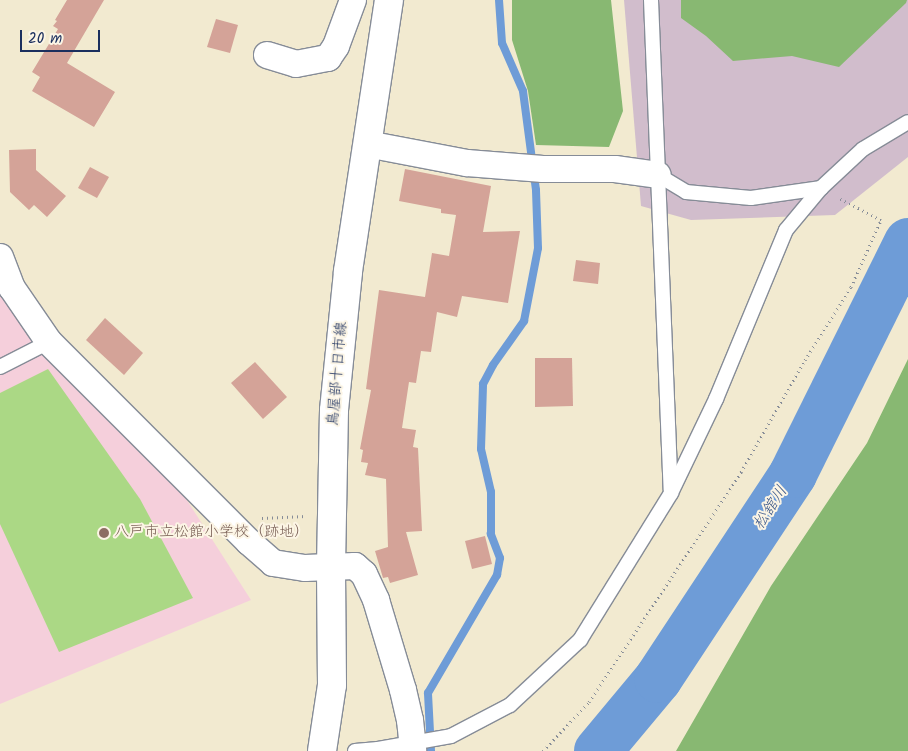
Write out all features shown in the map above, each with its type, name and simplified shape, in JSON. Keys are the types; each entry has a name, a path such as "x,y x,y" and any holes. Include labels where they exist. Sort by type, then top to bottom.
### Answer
{"main road":[{"name":"鳥屋部十日市線","path":"322,751 332,685 330,566 334,410 348,271 389,0"}],"street":[{"path":"267,55 296,64 328,58 336,46 353,0"},
{"path":"367,144 468,163 543,169 615,169 658,176"},
{"path":"0,257 12,288 48,342 234,526 274,562 306,568 355,566 364,574 376,600 403,690 413,747"}],"lane":[{"path":"651,0 671,493"},
{"path":"354,751 413,747 451,736 510,705 580,640 671,493 716,399 786,230 821,188 863,149 908,122"},
{"path":"658,176 686,192 751,198 821,188"},
{"path":"0,367 48,342"}],"path":[{"path":"543,751 589,702 741,472 851,287 881,220 821,188"},
{"path":"234,526 249,518 306,516"}],"shaded area":[{"path":"624,0 908,0 908,157 835,215 691,220 641,206"},
{"name":"八戸市立松館小学校（跡地）","path":"0,278 165,466 251,600 0,704"}],"green space":[{"path":"512,0 611,0 623,111 609,147 536,145 528,91 512,40"},
{"path":"681,0 907,0 839,67 792,56 733,61 706,36 681,18"},
{"path":"908,359 908,751 676,751 771,586 867,443"},
{"path":"48,369 140,499 193,598 59,652 0,524 0,393"}],"building":[{"path":"67,0 104,0 67,63 115,92 94,127 32,91 40,77 32,72 58,29 53,26"},
{"path":"216,19 238,25 230,53 207,47"},
{"path":"36,149 36,170 66,196 47,217 34,205 29,210 10,192 9,150"},
{"path":"90,167 109,177 97,198 78,188"},
{"path":"405,169 491,186 483,232 520,231 508,303 462,296 457,317 437,312 431,352 421,351 416,383 409,382 402,428 416,430 413,447 418,448 422,531 406,532 418,575 390,583 388,577 383,578 375,551 388,547 386,479 365,475 368,463 361,462 363,450 360,449 371,390 366,389 379,290 425,297 432,253 449,256 456,215 441,213 441,209 399,201"},
{"path":"576,260 600,263 598,284 573,281"},
{"path":"105,318 143,353 124,375 86,340"},
{"path":"535,358 572,358 573,406 535,407"},
{"path":"255,362 287,397 263,419 231,383"},
{"path":"485,536 492,564 472,569 465,541"}],"waterway":[{"path":"431,751 428,693 497,575 500,558 491,534 491,492 481,449 483,384 493,365 524,321 538,248 536,190 523,91 502,43 499,0"},
{"name":"松舘川","path":"598,751 658,679 793,474 908,242"}],"place":[{"name":"八戸市立松館小学校（跡地）","path":"104,533"}]}
